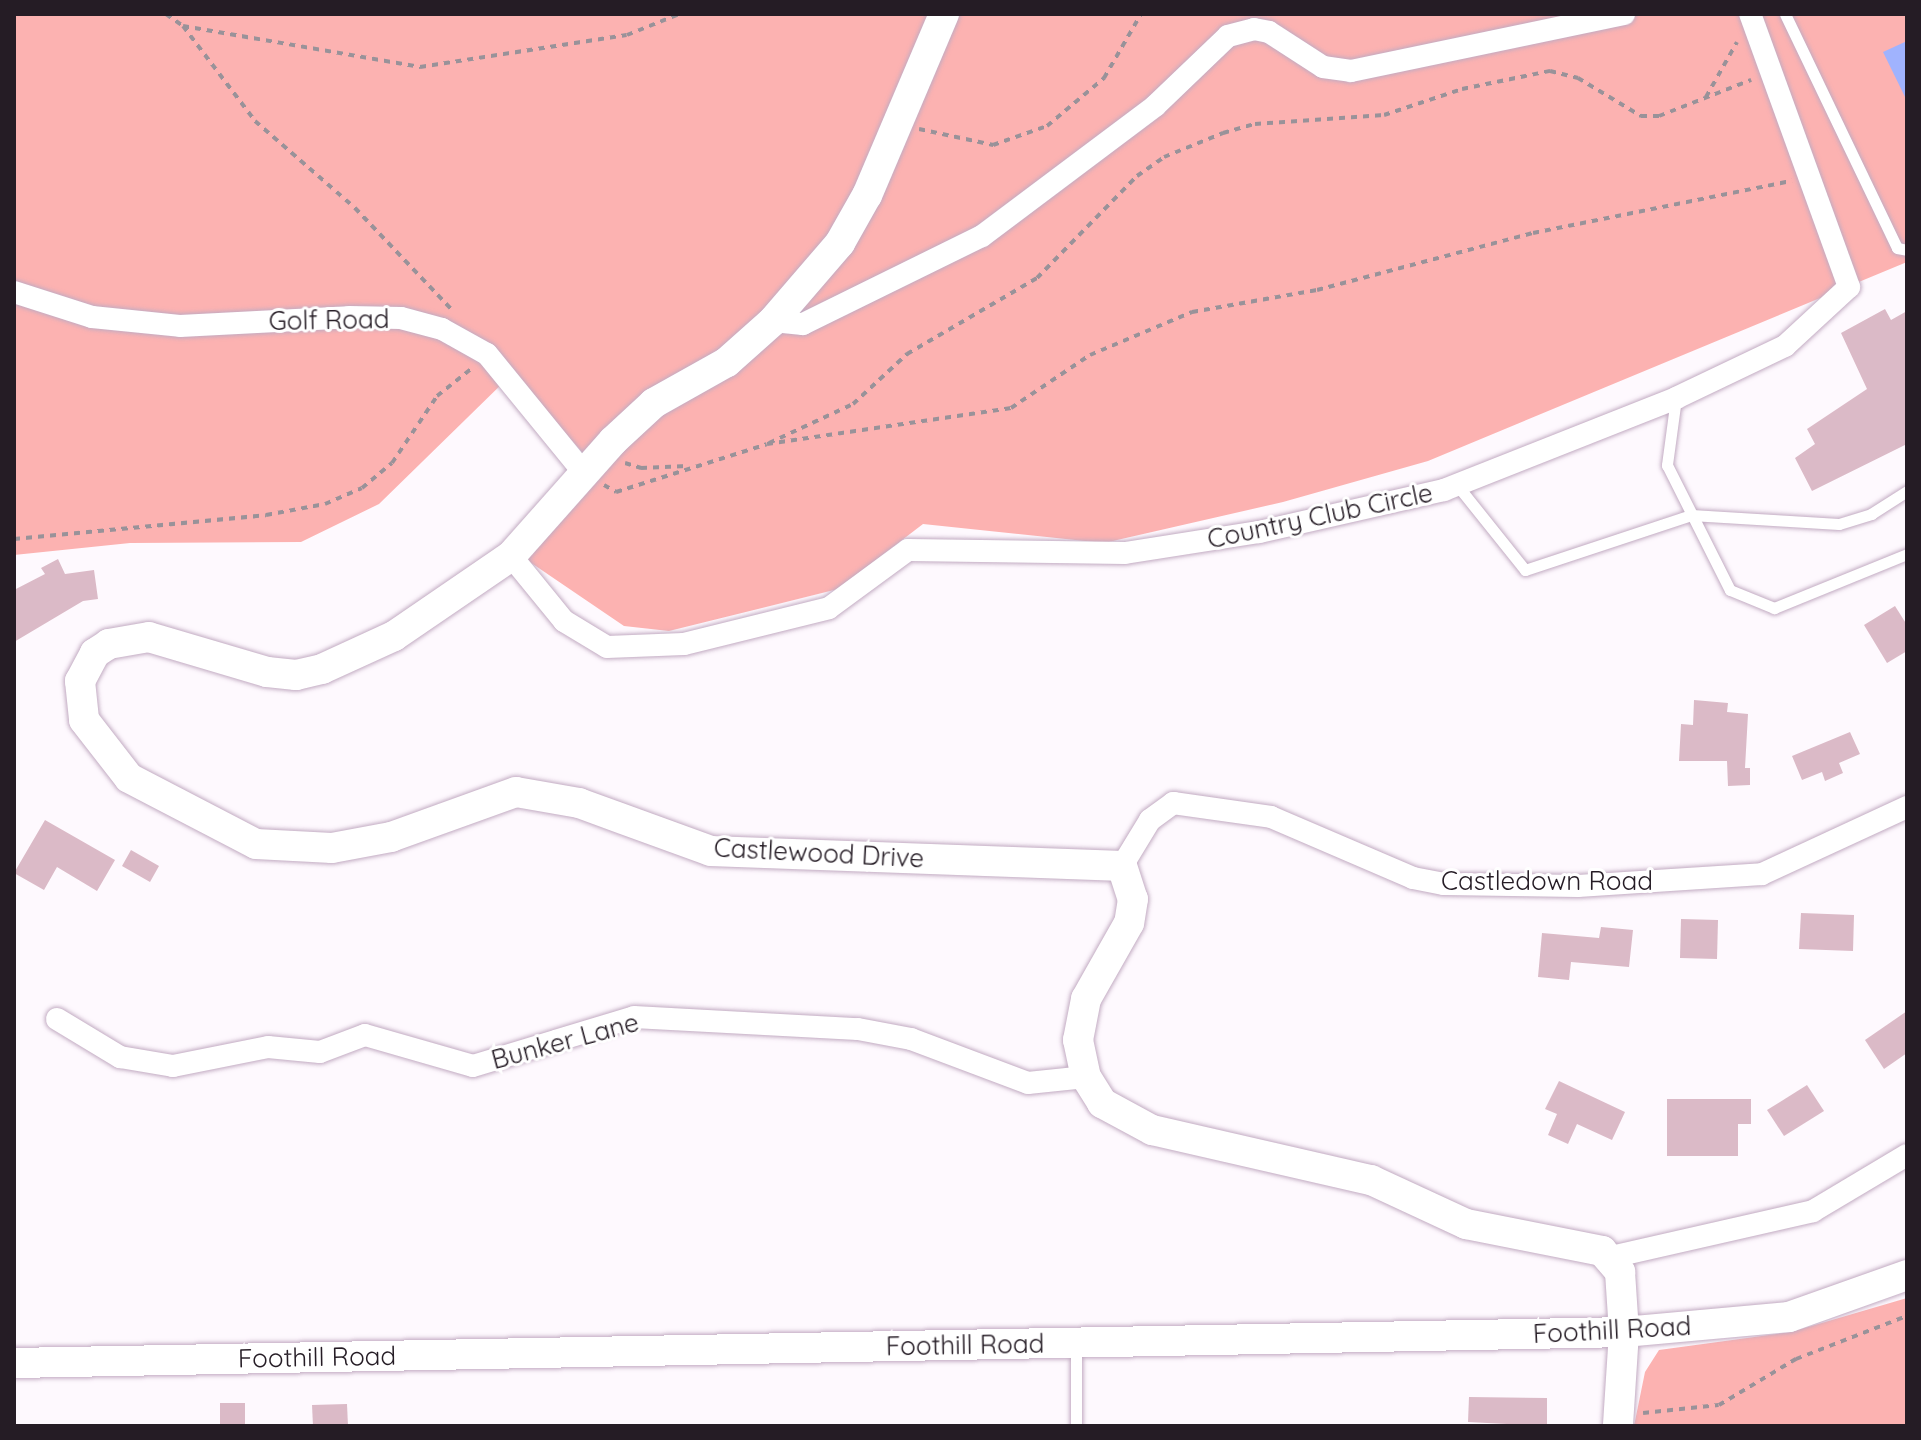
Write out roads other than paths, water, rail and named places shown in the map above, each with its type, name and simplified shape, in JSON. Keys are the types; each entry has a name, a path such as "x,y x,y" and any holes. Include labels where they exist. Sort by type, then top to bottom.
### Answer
{"street":[{"name":"Castlewood Drive","path":"944,14 898,123 840,243 773,321 727,362 654,403 511,556 394,636 322,669 296,675 267,672 149,637 109,644 95,653 80,681 84,720 129,778 256,844 332,848 391,837 516,792 579,803 711,851 1122,866"},
{"path":"773,321 803,324 982,236 1155,106 1228,36 1254,29 1269,32 1323,67 1351,71 1624,14"},
{"name":"Country Club Circle","path":"511,556 564,621 607,647 684,644 829,608 908,550 1125,553 1259,532 1457,485 1676,398 1785,346 1849,287 1772,72 1746,21"},
{"name":"Golf Road","path":"14,292 92,317 180,326 401,318 442,329 488,356 593,468"},
{"name":"Castledown Road","path":"1122,866 1150,820 1173,803 1271,817 1413,878 1444,884 1578,886 1762,874 1907,807"},
{"path":"1122,866 1133,899 1129,923 1086,999 1078,1040 1086,1077 1102,1103 1152,1130 1371,1180 1466,1224 1513,1236 1591,1245 1611,1257 1620,1272 1624,1332 1619,1420"},
{"name":"Bunker Lane","path":"57,1019 120,1057 173,1066 268,1047 320,1052 365,1035 473,1066 634,1017 858,1029 911,1039 1028,1083 1086,1077"},
{"path":"1611,1257 1813,1211 1907,1155"},
{"name":"Foothill Road","path":"14,1363 1624,1332 1789,1317 1907,1275"}],"lane":[{"path":"1785,14 1897,248 1907,250"},
{"path":"1676,398 1667,465 1730,590 1774,608 1907,554"},
{"path":"1457,485 1525,570 1691,515 1839,524 1871,514 1907,491"},
{"path":"1076,1343 1076,1426"}],"water":[{"path":"1907,41 1907,101 1883,52"}]}
